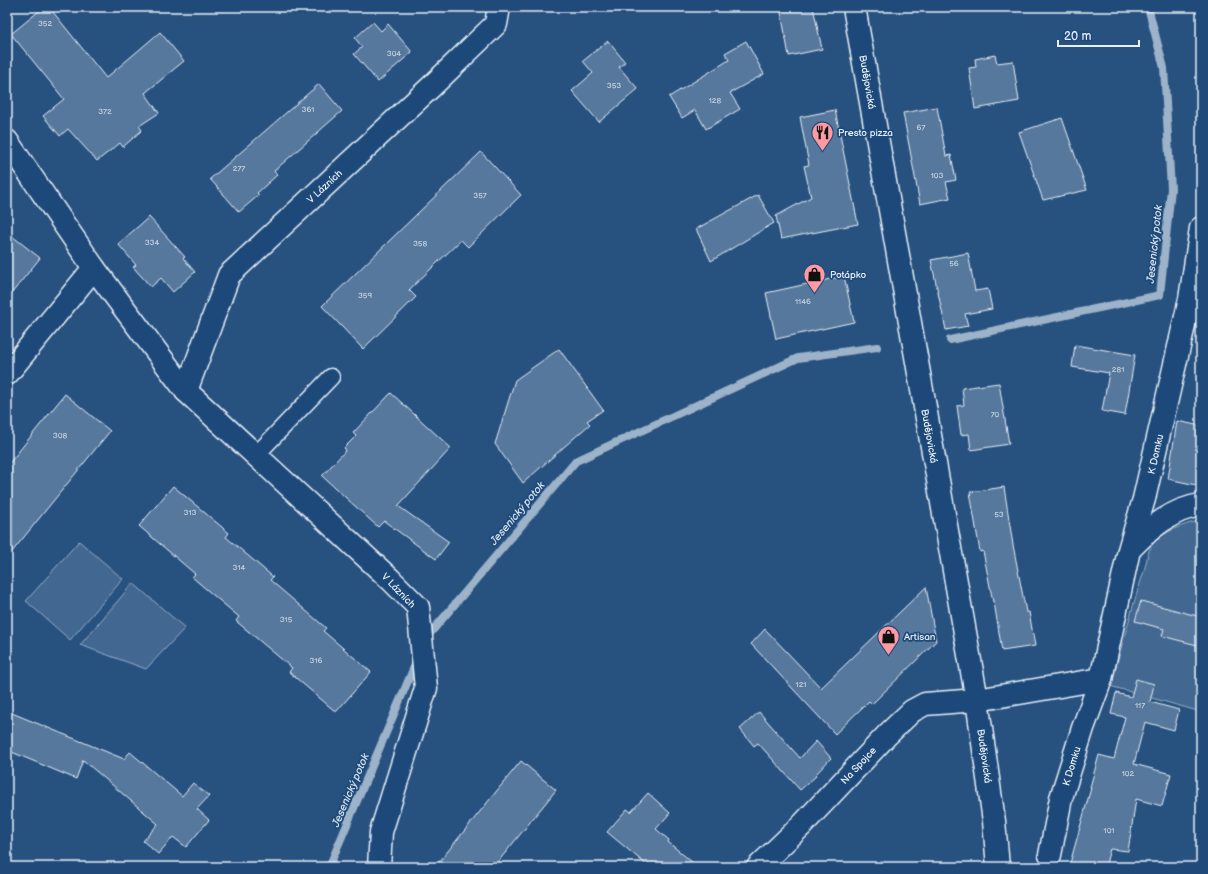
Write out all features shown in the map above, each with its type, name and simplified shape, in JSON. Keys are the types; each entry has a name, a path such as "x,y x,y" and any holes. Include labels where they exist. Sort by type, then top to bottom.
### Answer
{"street":[{"name":"V Lázních","path":"186,391 229,275 496,24 499,7"},
{"name":"Budějovická","path":"854,7 977,700 994,821 998,867"},
{"name":"V Lázních","path":"7,141 94,268 186,391 256,454 418,607 426,688 381,832 380,867"},
{"name":"K Domku","path":"1050,855 1061,798 1083,728 1101,679 1129,550 1144,499 1195,297 1201,228"},
{"path":"7,374 94,268"},
{"path":"1129,550 1146,531 1162,520 1179,512 1201,505"},
{"path":"977,700 1101,679"},
{"name":"Na Spojce","path":"758,867 802,825 887,735 912,711 925,704 977,700"}],"lane":[{"path":"256,454 331,377"}],"shaded area":[{"path":"1201,520 1201,712 1110,686 1148,554 1152,545 1162,535 1181,526"},
{"path":"79,541 123,579 70,640 26,601"},
{"path":"133,583 185,628 146,669 80,645"}],"building":[{"path":"44,7 49,7 106,78 160,32 184,61 145,93 159,113 139,126 142,130 123,147 120,143 97,161 68,129 60,136 43,116 64,99 11,34"},
{"path":"780,7 813,7 822,49 789,56"},
{"path":"373,22 381,31 388,24 412,52 378,82 354,54 362,47 355,38"},
{"path":"608,41 625,62 619,67 638,89 599,122 572,91 593,73 583,61"},
{"path":"746,41 764,74 730,93 740,109 706,129 695,110 682,118 669,97 729,60 725,53"},
{"path":"995,55 997,63 1013,61 1019,101 975,109 969,68 976,67 975,59"},
{"path":"319,84 342,111 274,171 277,175 257,193 259,195 239,212 210,179"},
{"path":"937,107 946,156 951,155 956,180 946,182 950,198 920,204 903,113"},
{"path":"835,110 858,224 781,239 776,216 811,197 804,166 809,165 800,117"},
{"path":"1062,118 1087,190 1043,200 1019,132"},
{"path":"481,152 521,195 468,247 461,240 409,290 416,297 363,349 322,306"},
{"path":"758,195 774,223 711,261 696,229"},
{"path":"149,217 185,257 183,258 195,272 173,292 161,278 151,287 133,267 136,265 118,244"},
{"path":"7,232 40,258 7,299"},
{"path":"968,253 975,291 988,289 992,309 965,314 968,326 946,330 931,260"},
{"path":"844,276 854,322 776,339 766,293"},
{"path":"1075,345 1135,355 1125,415 1102,411 1109,373 1072,367"},
{"path":"559,349 603,410 587,421 590,424 523,483 495,444 515,380"},
{"path":"999,383 1009,444 971,450 969,434 961,435 957,406 964,405 962,388"},
{"path":"391,393 451,448 398,506 449,542 436,559 384,521 378,527 322,476 346,450 344,448 356,436 353,433"},
{"path":"65,394 110,431 7,558 7,466"},
{"path":"1177,421 1201,426 1201,486 1168,479"},
{"path":"173,486 229,533 226,537 273,577 270,580 326,628 323,631 371,672 336,712 289,672 292,668 236,621 239,617 192,577 195,574 139,526"},
{"path":"1004,487 1026,612 1029,612 1035,646 1002,651 994,602 983,551 980,552 970,492"},
{"path":"926,587 936,641 872,704 869,701 835,734 751,644 765,629 821,688"},
{"path":"1141,601 1201,617 1201,646 1162,636 1164,629 1135,621"},
{"path":"1136,679 1154,684 1150,702 1179,710 1174,730 1145,722 1134,764 1171,774 1162,806 1136,799 1128,851 1110,849 1105,867 1069,867 1099,755 1114,759 1125,717 1111,714 1116,693 1131,697"},
{"path":"7,711 124,759 130,752 182,796 193,783 209,796 197,809 209,820 186,847 173,837 158,854 143,841 158,824 83,760 76,779 7,750"},
{"path":"759,712 800,758 816,741 831,758 815,775 816,776 800,790 758,743 754,746 740,729"},
{"path":"521,761 556,790 494,867 435,867"},
{"path":"648,793 670,813 656,829 669,840 668,842 698,867 649,867 607,832 627,809 631,812"}],"waterway":[{"name":"Jesenický potok","path":"950,340 1160,295 1171,189 1164,68 1148,7"},
{"name":"Jesenický potok","path":"426,640 576,461 798,358 877,347"},
{"name":"Jesenický potok","path":"329,867 417,660"}],"place":[{"name":"Presto pizza","path":"822,152"},
{"name":"Potápko","path":"815,294"},
{"name":"Artisan","path":"888,656"}]}
